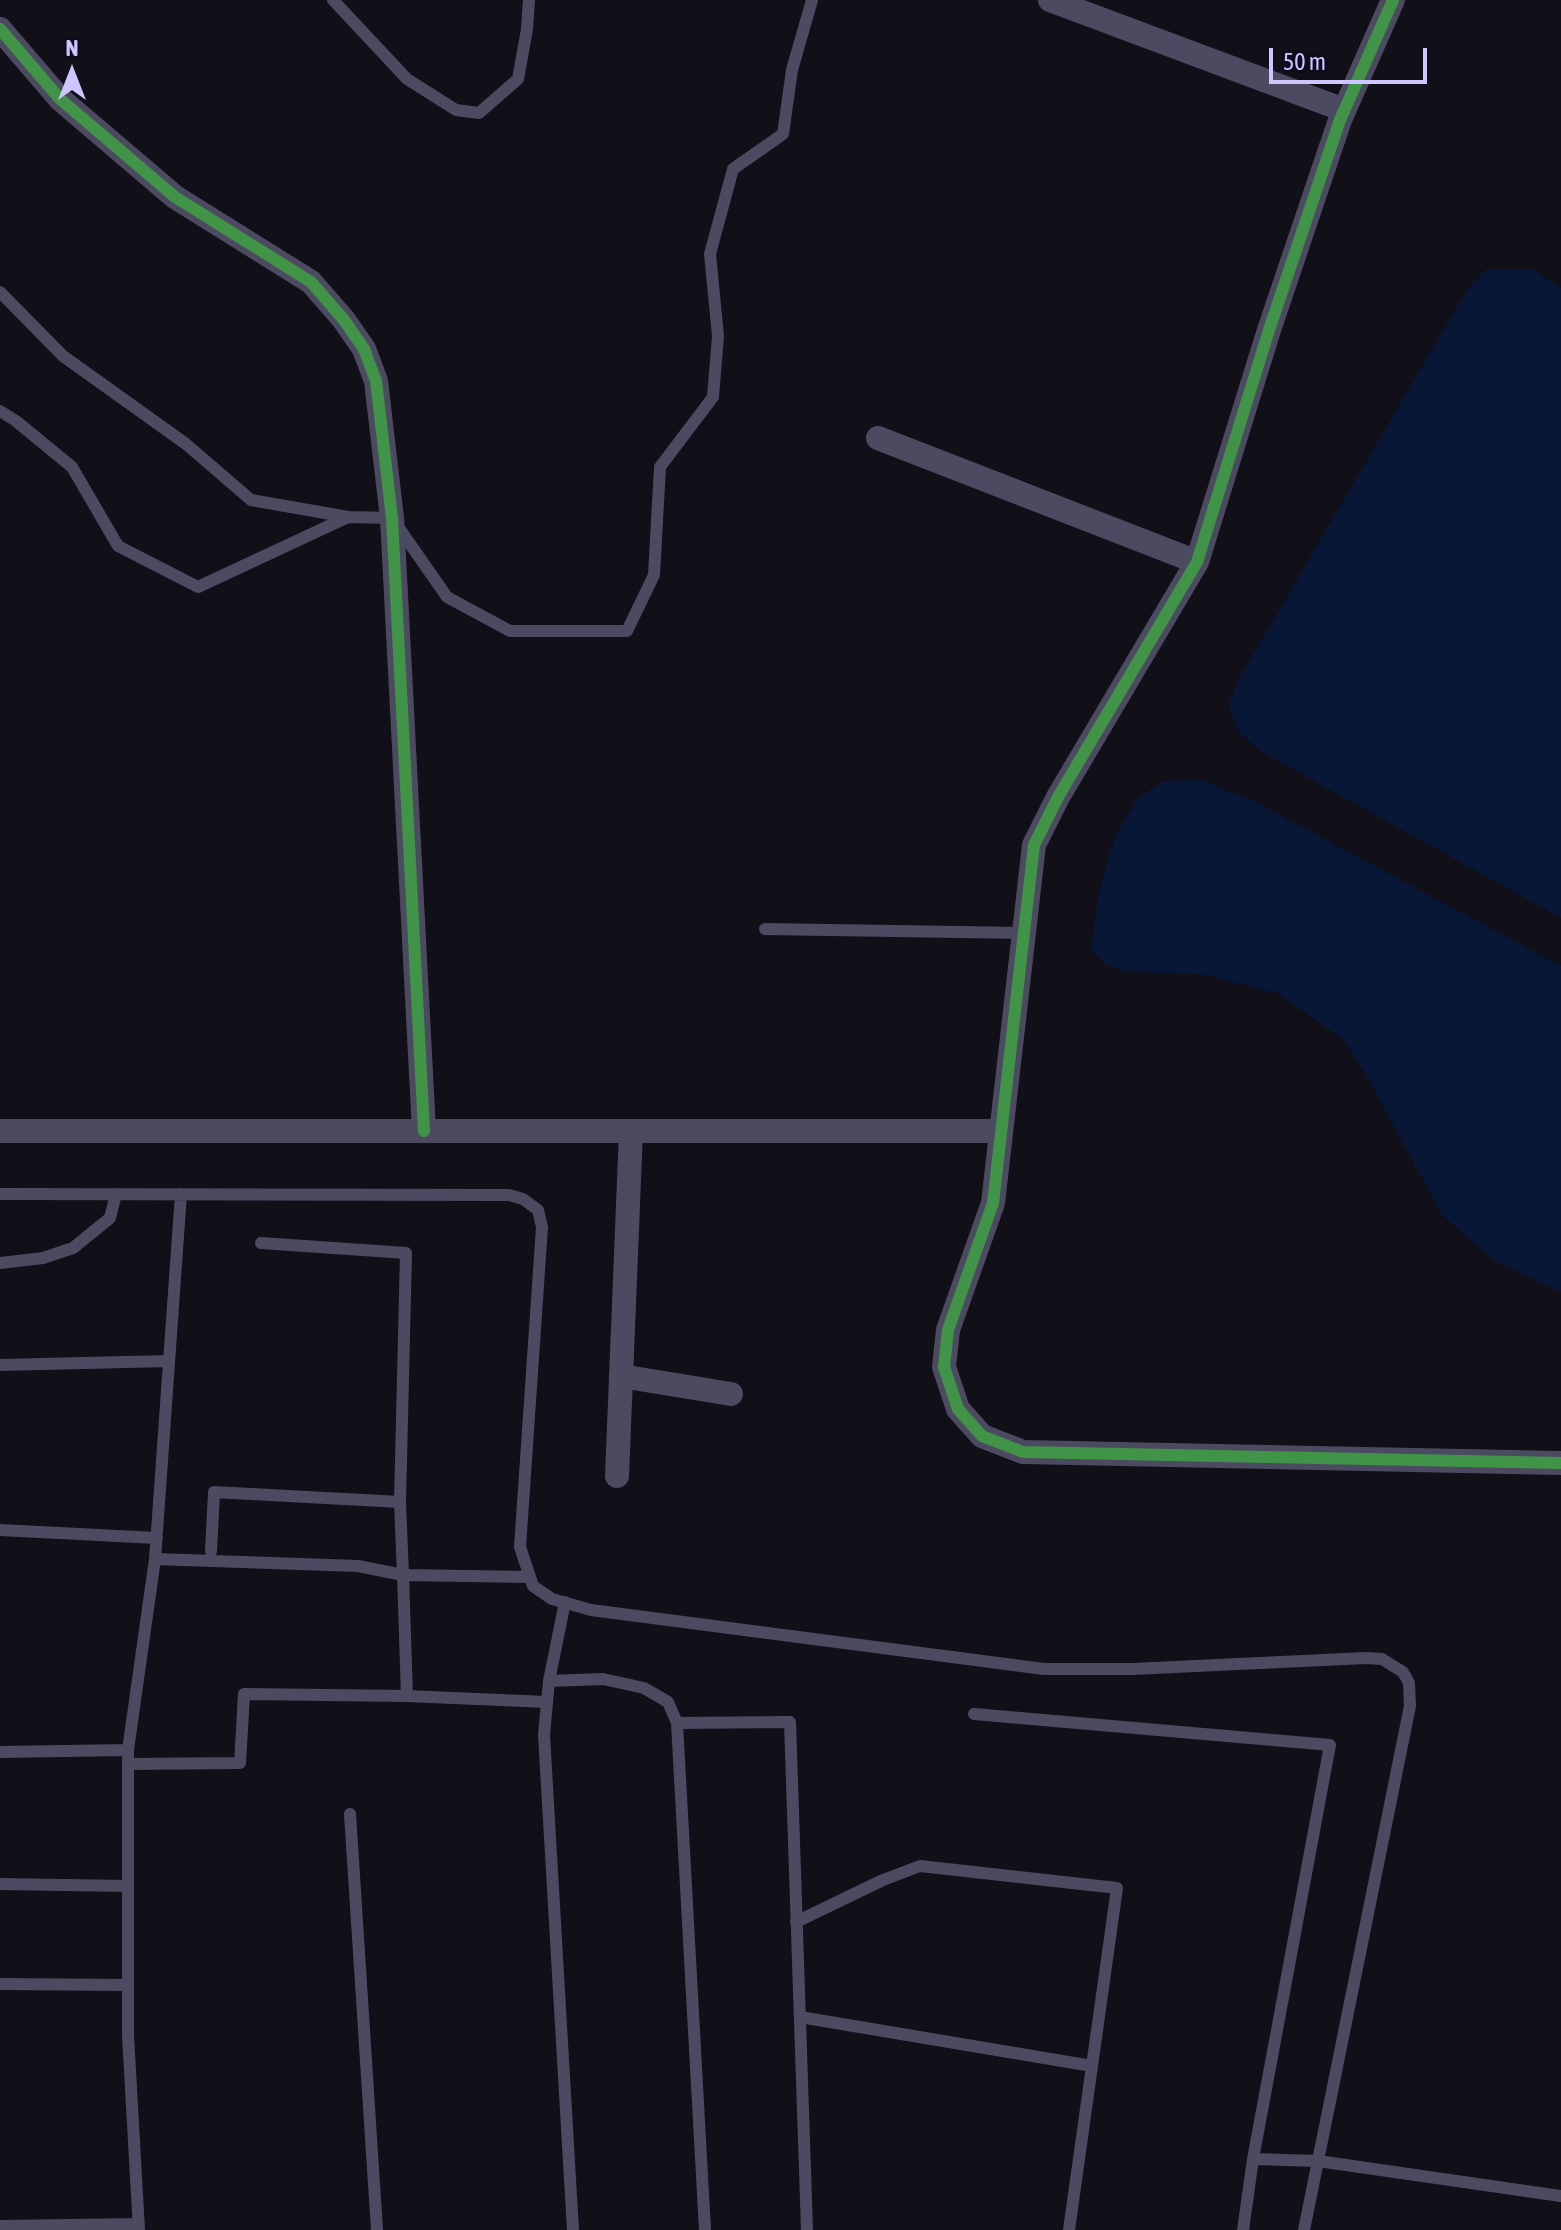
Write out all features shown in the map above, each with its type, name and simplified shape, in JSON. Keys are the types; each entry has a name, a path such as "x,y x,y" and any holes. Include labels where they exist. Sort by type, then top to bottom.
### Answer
{"street":[{"path":"1050,0 1344,110"},
{"path":"1393,0 1344,110 1269,330 1197,562 1058,797 1034,845 993,1203 948,1330 944,1367 958,1409 982,1436 1023,1452 1561,1463"},
{"path":"0,29 60,99 175,197 311,282 364,349 376,381 392,518 424,1131"},
{"path":"878,438 1197,562"},
{"path":"0,1131 1001,1131"},
{"path":"617,1476 631,1131"},
{"path":"621,1376 731,1394"}],"lane":[{"path":"333,0 407,79 456,110 479,113 518,79 529,0"},
{"path":"0,292 63,356 186,444 251,500 348,517 392,518 447,597 510,631 627,631 654,575 660,467 713,397 718,336 710,254 733,169 783,134 792,70 812,0"},
{"path":"0,411 72,467 118,546 198,587 348,517"},
{"path":"765,929 1024,933"},
{"path":"0,1194 509,1195 523,1199 538,1210 542,1227 520,1547 533,1586 552,1599 591,1610 1044,1669 1132,1669 1366,1658 1382,1659 1403,1672 1409,1683 1410,1706 1304,2230"},
{"path":"0,1263 43,1258 73,1248 110,1218 116,1194"},
{"path":"0,2226 138,2227 128,2035 128,1750 155,1559 181,1194"},
{"path":"261,1243 406,1253 400,1502 407,1696"},
{"path":"0,1365 169,1361"},
{"path":"211,1551 214,1492 400,1502"},
{"path":"0,1530 157,1538"},
{"path":"155,1559 358,1566 403,1575 530,1577"},
{"path":"565,1602 549,1681 544,1735 573,2230"},
{"path":"549,1681 603,1679 644,1688 668,1702 677,1723 705,2230"},
{"path":"128,1764 240,1763 244,1694 547,1702"},
{"path":"974,1714 1330,1745 1253,2159 1243,2230"},
{"path":"677,1723 790,1722 807,2230"},
{"path":"0,1752 128,1750"},
{"path":"350,1814 377,2230"},
{"path":"796,1922 883,1880 920,1866 1117,1888 1069,2230"},
{"path":"0,1884 128,1886"},
{"path":"0,1984 128,1985"},
{"path":"800,2017 1092,2066"},
{"path":"1253,2159 1318,2161 1561,2196"}],"water":[{"path":"1486,269 1533,269 1561,289 1561,918 1260,751 1238,731 1228,704 1241,675 1468,288"},
{"path":"1200,780 1254,801 1561,966 1561,1292 1493,1260 1442,1215 1343,1039 1277,993 1201,974 1126,972 1104,964 1091,950 1099,891 1115,837 1137,798 1163,781"}],"cycle path":[{"path":"1393,0 1340,120 1269,330 1197,562 1058,797 1034,845 993,1203 948,1330 944,1367 958,1409 982,1436 1023,1452 1561,1463"},
{"path":"0,29 60,99 175,197 311,282 364,349 376,381 392,518 424,1131"}]}
